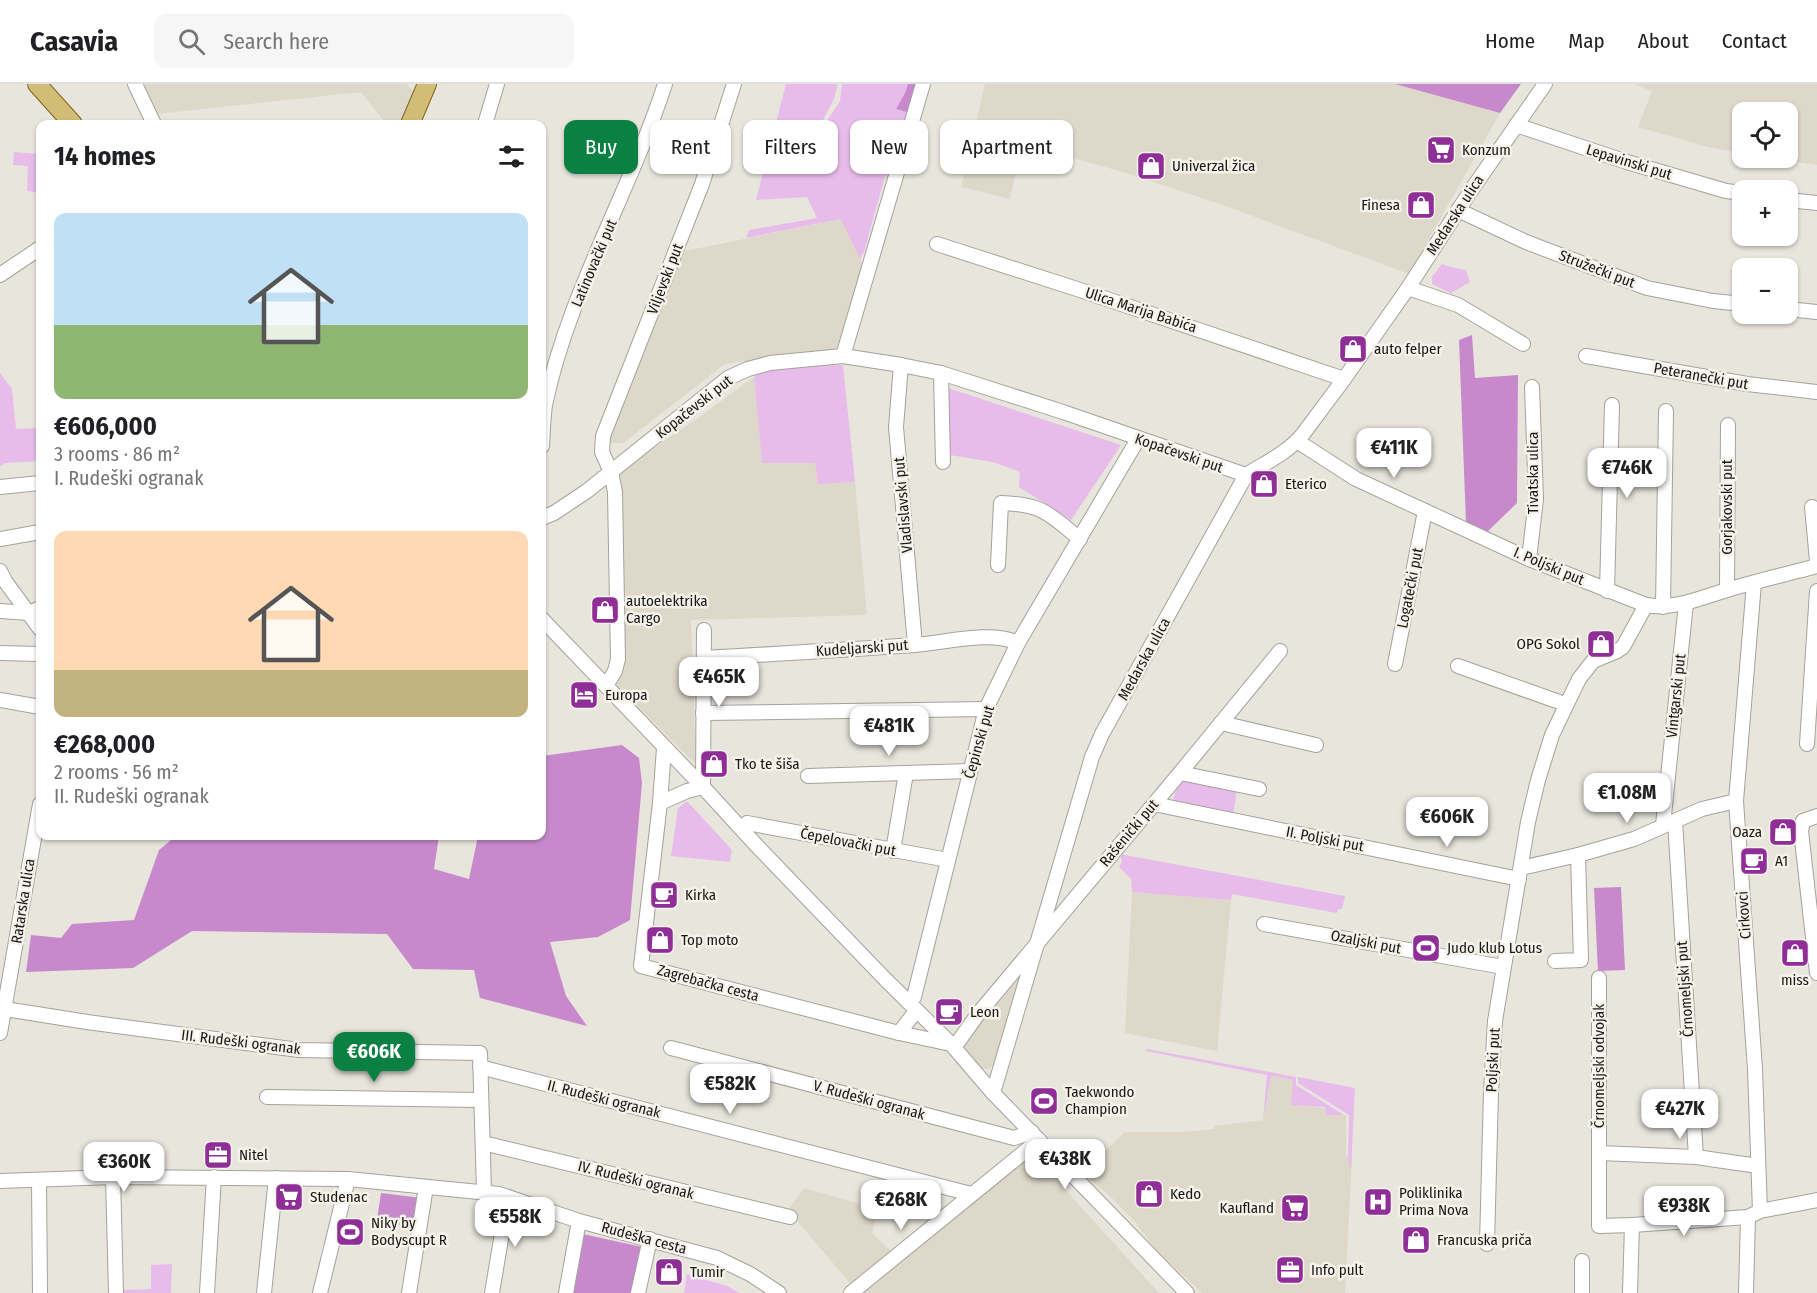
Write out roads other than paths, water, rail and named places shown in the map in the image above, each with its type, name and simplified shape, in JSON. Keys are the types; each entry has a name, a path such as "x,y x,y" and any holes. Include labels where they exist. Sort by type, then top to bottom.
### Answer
{"main road":[{"path":"37,84 69,120"},
{"path":"412,120 427,84"}],"street":[{"path":"135,84 152,120"},
{"path":"486,120 497,84"},
{"name":"Latinovački put","path":"546,402 567,327 651,127 665,84"},
{"name":"Viljevski put","path":"611,472 602,452 603,436 702,184 734,84"},
{"path":"843,357 923,84"},
{"name":"Medarska ulica","path":"993,1093 1098,742 1246,476 1297,441 1408,288 1458,210 1545,84"},
{"name":"Lepavinski put","path":"1516,125 1627,162 1732,192"},
{"path":"1798,201 1817,203"},
{"name":"Stružečki put","path":"1458,210 1526,242 1647,288 1732,302"},
{"name":"Ulica Marija Babića","path":"937,244 1088,292 1344,379"},
{"path":"0,275 36,251"},
{"path":"1408,288 1458,305 1523,344"},
{"path":"1798,310 1817,312"},
{"name":"Peteranečki put","path":"1586,356 1747,384 1817,392"},
{"name":"Kopačevski put","path":"546,516 611,472 728,378 747,369 770,363 843,357 941,373 1063,412 1246,476"},
{"name":"Vladislavski put","path":"901,365 896,427 915,645"},
{"path":"941,373 943,462"},
{"name":"Tivatska ulica","path":"1529,559 1536,500 1532,387"},
{"path":"1607,591 1612,405"},
{"path":"1663,607 1666,411"},
{"name":"Gorjakovski put","path":"1727,590 1728,425"},
{"name":"Čepinski put","path":"912,1006 986,709 1018,643 1138,439"},
{"name":"I. Poljski put","path":"1297,441 1356,479 1529,559 1607,591 1646,604 1663,607 1686,603 1817,566"},
{"path":"606,686 615,671 618,659 615,492 611,472"},
{"path":"0,487 36,483"},
{"path":"998,565 1001,503 1034,506 1080,539"},
{"path":"1812,507 1817,561"},
{"name":"Logatečki put","path":"1395,664 1425,511"},
{"path":"0,539 36,533"},
{"path":"2,578 35,611"},
{"name":"Cirkovci","path":"1746,1293 1758,1166 1755,1069 1736,801 1754,583"},
{"path":"1807,744 1817,591"},
{"name":"Vintgarski put","path":"1669,823 1686,603"},
{"path":"1520,873 1538,780 1552,735 1565,704 1588,666 1598,658 1623,647 1646,604"},
{"path":"0,611 35,611"},
{"path":"546,624 704,787 757,846 951,1044 993,1093 1187,1293"},
{"path":"704,630 704,787"},
{"name":"Kudeljarski put","path":"704,658 915,645 995,637 1018,643"},
{"name":"Rašenički put","path":"951,1044 958,1042 978,1014 1280,651"},
{"path":"0,653 36,654"},
{"path":"1458,666 1565,704"},
{"path":"0,700 36,706"},
{"path":"704,713 986,709"},
{"path":"1221,723 1316,745"},
{"name":"Zagrebačka cesta","path":"664,748 642,966 899,1033 951,1044"},
{"path":"808,776 970,771"},
{"path":"893,851 906,773"},
{"path":"1180,774 1259,789"},
{"path":"660,803 687,791 704,787"},
{"name":"II. Poljski put","path":"1154,804 1520,873 1634,839 1702,809 1736,801"},
{"path":"1817,816 1803,820 1801,838 1816,949 1817,973"},
{"name":"Čepelovački put","path":"747,823 948,860"},
{"name":"Črnomeljski put","path":"1669,823 1696,1157"},
{"name":"Ratarska ulica","path":"0,1033 36,827"},
{"path":"1555,961 1581,960 1578,855"},
{"name":"Poljski put","path":"1487,1244 1491,1092 1496,1021 1520,873"},
{"name":"Ozaljski put","path":"1264,924 1503,967"},
{"name":"Črnomeljski odvojak","path":"1599,978 1599,1226 1632,1226"},
{"path":"899,1033 912,1006"},
{"name":"III. Rudeški ogranak","path":"4,1009 299,1050 480,1060"},
{"name":"V. Rudeški ogranak","path":"671,1048 1014,1138 1035,1136"},
{"path":"480,1060 484,1192"},
{"name":"II. Rudeški ogranak","path":"480,1060 971,1194"},
{"path":"267,1097 481,1100"},
{"path":"851,1293 971,1194 1035,1136"},
{"name":"IV. Rudeški ogranak","path":"483,1143 790,1217"},
{"path":"1599,1153 1696,1157 1758,1166"},
{"path":"207,1293 214,1177"},
{"name":"Rudeška cesta","path":"0,1181 214,1177 348,1179 484,1192 725,1261 779,1293"},
{"path":"113,1178 116,1293"},
{"path":"264,1293 276,1178"},
{"path":"320,1293 348,1179"},
{"path":"39,1180 40,1293"},
{"path":"409,1293 426,1187"},
{"path":"492,1293 508,1197"},
{"path":"1630,1293 1632,1226 1754,1214 1817,1200"},
{"path":"566,1293 579,1221"},
{"path":"638,1293 650,1239"},
{"path":"1582,1261 1582,1293"}],"place":[{"name":"Konzum","path":"1441,150"},
{"name":"Univerzal žica","path":"1151,166"},
{"name":"Finesa","path":"1421,205"},
{"name":"auto felper","path":"1353,349"},
{"name":"Eterico","path":"1264,484"},
{"name":"autoelektrika Cargo","path":"605,610"},
{"name":"OPG Sokol","path":"1601,644"},
{"name":"Europa","path":"584,695"},
{"name":"Tko te šiša","path":"714,764"},
{"name":"Oaza","path":"1783,832"},
{"name":"A1","path":"1754,861"},
{"name":"Kirka","path":"664,895"},
{"name":"Top moto","path":"660,940"},
{"name":"Judo klub Lotus","path":"1426,948"},
{"name":"miss","path":"1795,953"},
{"name":"Leon","path":"949,1012"},
{"name":"Taekwondo Champion","path":"1044,1101"},
{"name":"Nitel","path":"218,1155"},
{"name":"Kedo","path":"1149,1194"},
{"name":"Studenac","path":"289,1197"},
{"name":"Poliklinika Prima Nova","path":"1378,1202"},
{"name":"Kaufland","path":"1295,1208"},
{"name":"Niky by Bodyscupt R","path":"350,1232"},
{"name":"Francuska priča","path":"1416,1240"},
{"name":"Info pult","path":"1290,1270"},
{"name":"Tumir","path":"669,1272"}]}
